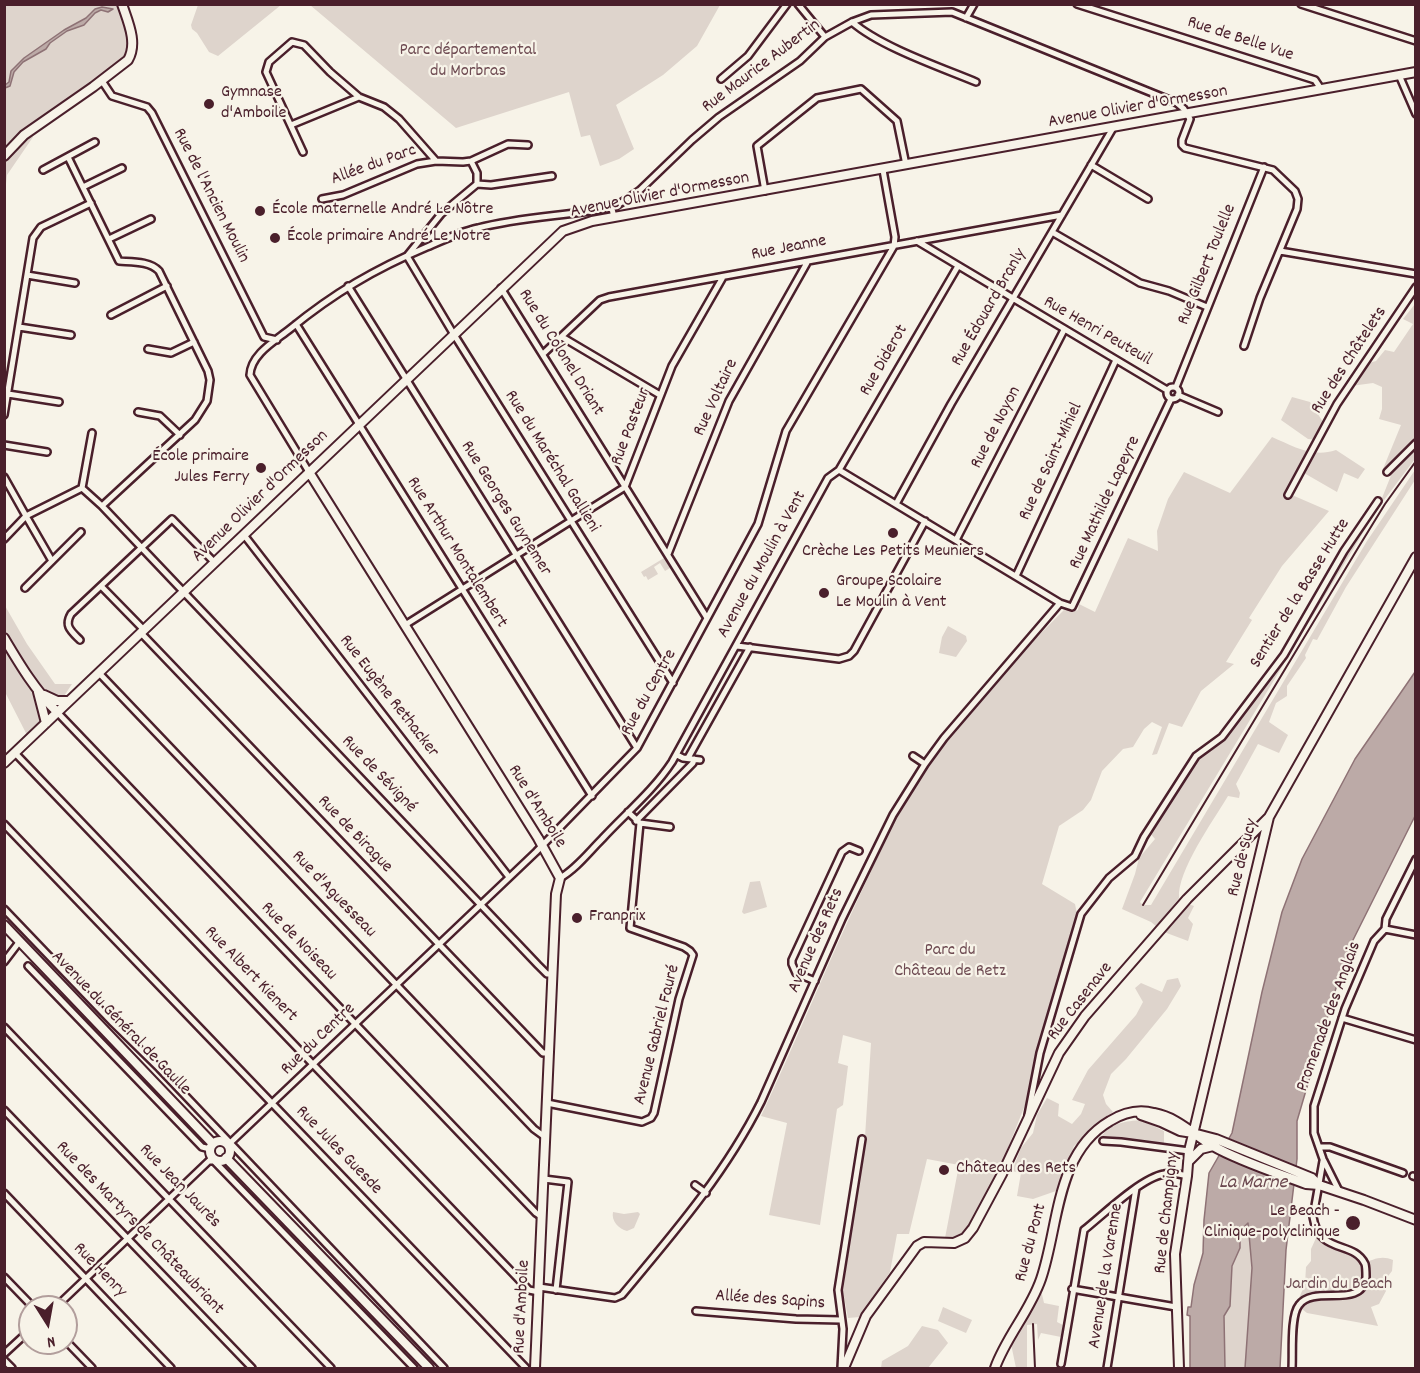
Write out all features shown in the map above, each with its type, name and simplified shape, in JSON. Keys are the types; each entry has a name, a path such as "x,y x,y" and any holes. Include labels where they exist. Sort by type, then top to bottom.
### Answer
{"street":[{"path":"4,156 24,135 102,81 120,67 131,54 131,33 122,4"},
{"path":"776,4 781,13"},
{"path":"721,79 748,56 787,4"},
{"path":"798,4 825,37"},
{"path":"974,4 966,18 1177,103 1188,114 1189,124 1182,140 1185,148 1264,166 1273,170 1295,191 1298,199 1297,210 1260,298 1244,346"},
{"name":"Rue de Belle Vue","path":"1077,4 1316,81 1322,89"},
{"path":"1301,4 1416,40"},
{"name":"Rue Maurice Aubertin","path":"616,206 639,191 719,117 800,62 825,37 852,22 871,15 952,12 966,18"},
{"path":"852,22 862,30 910,54 976,82"},
{"path":"303,152 266,72 269,62 292,42 304,45 359,97 384,107 399,119 436,161"},
{"name":"Avenue Olivier d'Ormesson","path":"4,763 453,333 563,231 592,221 1416,72"},
{"path":"1399,75 1416,114"},
{"name":"Rue de l'Ancien Moulin","path":"102,81 106,91 112,96 147,107 152,113 264,337 277,340"},
{"path":"765,191 757,146 817,98 861,89 897,121 906,165"},
{"path":"291,125 359,97"},
{"name":"Rue Édouard Branly","path":"896,504 1012,299 1113,128"},
{"path":"43,171 95,142"},
{"name":"Allée du Parc","path":"322,200 343,195 417,164 436,161 471,161 508,144 528,145"},
{"path":"68,157 119,261 154,266 167,286 208,371 210,391 203,409 195,420 102,506"},
{"path":"471,161 477,173 477,184"},
{"path":"1091,165 1148,199"},
{"name":"Rue Gilbert Toulelle","path":"1176,387 1264,166"},
{"path":"83,187 122,168"},
{"path":"883,170 895,237 894,246"},
{"path":"407,256 441,214 477,184 491,186 552,176"},
{"path":"4,415 33,238 41,227 91,203"},
{"name":"Rue d'Amboile","path":"535,1368 556,894 560,878 542,845 250,375 250,366 255,358 321,304 381,267 407,256 476,228 499,223 608,208 612,209 614,218"},
{"name":"Rue Jeanne","path":"543,354 600,300 1062,215"},
{"path":"109,239 151,219"},
{"path":"1052,232 1140,283 1169,291 1207,307"},
{"name":"Rue Henri Peuteuil","path":"917,241 1167,390"},
{"name":"Rue du Centre","path":"229,1145 481,905 592,796 637,748 758,524 786,431 894,246"},
{"path":"1280,251 1416,274"},
{"name":"Rue du Maréchal Gallieni","path":"407,256 673,683"},
{"name":"Rue Voltaire","path":"668,554 729,401 808,261"},
{"name":"Rue Diderot","path":"839,470 958,266"},
{"path":"27,275 75,283"},
{"name":"Rue Pasteur","path":"405,625 625,487 672,366 723,277"},
{"path":"111,315 167,286"},
{"name":"Rue Georges Guynemer","path":"348,286 637,748"},
{"name":"Rue des Châtelets","path":"1288,495 1336,404 1416,287"},
{"name":"Rue du Colonel Driant","path":"501,288 708,618"},
{"name":"Rue Arthur Montalembert","path":"296,324 592,796"},
{"path":"19,327 71,335"},
{"name":"Rue de Noyon","path":"956,540 1064,330"},
{"path":"562,337 660,395"},
{"path":"148,349 171,353 194,342"},
{"path":"4,358 13,360"},
{"name":"Rue de Saint-Mihiel","path":"1016,576 1116,360"},
{"path":"1176,387 1179,396 1171,399 1167,396 1167,390 1176,387"},
{"path":"8,394 59,402"},
{"path":"1179,396 1218,412"},
{"name":"Rue Mathilde Lapeyre","path":"1060,603 1074,605 1171,399"},
{"path":"138,412 160,416 180,435"},
{"path":"4,539 27,516 82,488 92,433"},
{"path":"1387,472 1416,443"},
{"path":"4,445 47,452"},
{"path":"839,470 1060,603"},
{"name":"Avenue du Moulin à Vent","path":"560,878 571,871 666,772 828,478 839,470"},
{"path":"4,477 52,561"},
{"name":"Rue de Sévigné","path":"82,488 102,506 538,966 547,974 552,974"},
{"name":"Sentier de la Basse Hutte","path":"1029,1119 1040,1053 1081,914 1109,878 1132,860 1144,837 1196,756 1222,737 1284,655 1344,551 1378,501"},
{"path":"80,640 68,628 67,621 71,614 172,519 215,563"},
{"path":"737,646 839,659 849,656 854,651 925,521"},
{"path":"25,588 81,532"},
{"name":"Rue Eugène Rethacker","path":"244,535 509,877"},
{"name":"Rue de Sucy","path":"1193,1133 1269,817 1416,557"},
{"name":"Rue de Birague","path":"101,586 439,945 543,1053 548,1053"},
{"name":"Avenue des Rets","path":"556,1290 615,1298 622,1295 706,1193 755,1114 871,857 893,815 925,764 957,721 1060,603"},
{"path":"4,638 37,691 57,712"},
{"path":"638,822 693,763 750,647"},
{"name":"Rue d'Aguesseau","path":"99,673 398,984 534,1130 546,1137"},
{"path":"37,691 52,699 69,701"},
{"path":"37,691 46,723"},
{"name":"Rue de Noiseau","path":"57,712 542,1217"},
{"name":"Rue Albert Kienert","path":"15,753 529,1290 539,1290"},
{"path":"676,755 694,759"},
{"path":"913,756 925,764"},
{"path":"627,812 638,822 670,826"},
{"name":"Rue Casenave","path":"842,1368 866,1316 917,1246 924,1242 954,1243 965,1238 969,1233 1002,1174 1059,1053 1085,1016 1186,899 1269,817"},
{"name":"Avenue Gabriel Fauré","path":"547,1103 642,1122 651,1118 654,1113 679,999 693,955 684,947 630,928 638,822"},
{"name":"Rue Jules Guesde","path":"4,824 526,1368"},
{"path":"815,981 796,973 792,960 842,852 849,847 859,851"},
{"name":"Promenade des Anglais","path":"1339,1191 1319,1147 1313,1120 1314,1106 1342,1018 1374,941 1385,929 1386,919 1416,859"},
{"path":"4,909 112,1023 159,1068 229,1145 444,1368"},
{"path":"6,930 17,922"},
{"path":"1385,929 1416,935"},
{"name":"Avenue du Général de Gaulle","path":"6,930 20,941 105,1030 211,1153"},
{"path":"4,962 20,941"},
{"path":"28,966 202,1147 218,1160 226,1158 229,1145"},
{"path":"45,983 61,968"},
{"path":"1342,1018 1416,1040"},
{"path":"97,1038 112,1023"},
{"name":"Rue Jean Jaurès","path":"4,1027 331,1368"},
{"name":"Rue des Martyrs de Châteaubriant","path":"4,1110 252,1368"},
{"name":"Rue du Pont","path":"995,1368 1006,1342 1040,1282 1063,1187 1072,1163 1103,1125 1117,1117 1142,1111 1164,1116 1182,1123 1193,1133 1215,1143 1301,1178 1309,1186 1319,1185 1339,1191 1416,1220"},
{"name":"Rue de Champigny","path":"1179,1368 1175,1254 1193,1133"},
{"path":"842,1368 843,1329 838,1290 862,1138"},
{"path":"69,1295 170,1198 222,1141 229,1145"},
{"path":"1103,1141 1189,1151"},
{"path":"1188,1162 1202,1149 1215,1143"},
{"path":"1319,1147 1330,1148 1403,1173"},
{"path":"211,1153 214,1161 414,1368"},
{"path":"226,1158 429,1368"},
{"name":"Promenade des Anglais","path":"1292,1368 1295,1314 1299,1305 1306,1299 1316,1296 1353,1294 1361,1289 1366,1277 1365,1264 1357,1255 1328,1242 1318,1233 1313,1217 1323,1159"},
{"path":"1061,1364 1072,1289 1084,1230 1146,1180 1162,1174 1175,1173 1187,1176"},
{"path":"539,1290 556,1290 568,1182 544,1179"},
{"path":"695,1185 706,1193"},
{"name":"Avenue de la Varenne","path":"1107,1368 1136,1188"},
{"name":"Rue Henry","path":"4,1193 171,1368"},
{"path":"4,1277 21,1295"},
{"path":"1072,1289 1176,1307"},
{"name":"Allée des Sapins","path":"696,1311 841,1320"},
{"path":"4,1354 18,1341"},
{"path":"78,1353 92,1368"},
{"path":"4,1360 12,1368"}],"green space":[{"path":"198,4 281,5 218,56 209,52 192,29 191,25"},
{"path":"5,5 122,5 131,54 30,131 33,137 7,175 5,193 5,88 11,84 14,72 23,62 46,49 50,43 67,31 84,25 95,13 109,8 102,7 91,12 86,18 64,30 24,58 13,68 9,82 5,85"},
{"name":"Parc départemental du Morbras","path":"310,5 720,5 697,46 663,75 616,105 634,149 619,159 600,166 590,135 581,137 569,92 456,128"},
{"path":"1415,304 1415,459 1378,508 1392,473 1383,469 1401,425 1379,419 1382,409 1382,387 1373,383 1351,386 1369,363 1376,361 1385,350 1394,352 1413,324 1403,319"},
{"path":"1292,397 1310,402 1325,425 1317,440 1308,439 1281,420"},
{"name":"Parc du Château de Retz","path":"1272,437 1311,452 1336,450 1365,469 1358,479 1344,473 1337,492 1297,469 1285,492 1329,511 1282,566 1249,618 1252,620 1226,662 1234,664 1201,691 1182,727 1169,723 1157,754 1152,755 1162,727 1152,722 1144,729 1133,747 1123,749 1102,771 1091,800 1083,810 1059,826 1042,884 1075,904 1077,914 1031,1090 1004,1158 968,1229 959,1238 945,1238 959,1165 927,1159 909,1234 897,1234 890,1272 860,1317 848,1318 843,1291 865,1137 871,1043 843,1035 838,1063 848,1066 843,1105 837,1109 820,1225 769,1215 787,1123 761,1116 887,836 905,801 928,766 964,719 1023,652 1064,610 1071,612 1078,610 1079,604 1095,612 1128,538 1158,551 1157,531 1168,499 1184,472 1230,493"},
{"path":"1415,470 1415,480 1346,587 1317,640 1313,639 1305,655 1306,658 1287,686 1287,696 1276,703 1269,722 1288,735 1279,753 1258,744 1236,784 1240,793 1239,798 1228,796 1205,832 1184,874 1179,898 1157,927 1122,909 1139,858 1155,839 1150,833 1174,794 1187,779 1198,758 1225,737 1283,661 1315,608 1324,588 1378,508 1140,902 1143,905 1151,905 1367,541"},
{"path":"664,558 670,568 665,571 660,563 654,567 658,574 648,580 646,576 644,577 641,572"},
{"path":"4,604 27,644 55,684 72,684 46,723 29,739 5,692"},
{"path":"948,626 966,636 967,641 956,657 939,653 942,637"},
{"path":"760,881 767,907 744,914 742,912 750,882"},
{"path":"1188,904 1194,906 1188,918 1193,924 1188,941 1164,932"},
{"path":"1178,978 1181,986 1167,1009 1111,1074 1103,1095 1106,1104 1113,1112 1074,1146 1056,1191 1033,1199 1017,1196 1021,1173 1012,1171 1021,1148 1033,1133 1037,1115 1047,1098 1059,1104 1058,1116 1072,1124 1081,1114 1085,1104 1072,1100 1088,1070 1136,1015 1143,1002 1135,988 1141,983 1162,992 1167,980"},
{"path":"1141,1120 1164,1131 1164,1144 1101,1138 1113,1126"},
{"path":"613,1212 624,1214 638,1212 640,1214 634,1228 627,1231 616,1224"},
{"path":"1248,1222 1252,1268 1245,1368 1225,1368 1224,1316 1230,1306 1232,1266 1240,1248 1240,1231"},
{"name":"Jardin du Beach","path":"1317,1236 1363,1264 1381,1258 1393,1260 1392,1271 1385,1280 1386,1291 1379,1304 1371,1307 1378,1326 1307,1313 1297,1305 1294,1310 1305,1284 1306,1267 1311,1261 1311,1249"},
{"path":"1041,1290 1044,1303 1059,1306 1057,1322 1063,1325 1061,1337 1041,1333 1038,1340 1037,1324 1027,1325 1027,1368 1016,1368 1011,1344"},
{"path":"943,1307 972,1320 966,1333 938,1321"},
{"path":"922,1326 938,1330 948,1343 928,1368 881,1368 882,1361 908,1346"}],"water":[{"path":"102,7 113,9 108,12 101,10 95,13 84,25 67,31 50,43 46,49 23,62 14,72 10,86 5,88 11,71 24,58 64,30 86,18 95,9"},
{"name":"La Marne","path":"1415,672 1415,816 1346,954 1297,1121 1297,1159 1286,1250 1280,1368 1245,1368 1252,1268 1248,1223 1240,1231 1240,1248 1232,1266 1230,1306 1224,1316 1225,1368 1190,1368 1190,1316 1187,1315 1188,1307 1191,1307 1194,1285 1203,1253 1209,1173 1232,1133 1262,992 1282,912 1302,859 1355,759"}],"pier":[{"path":"1226,1137 1298,1167 1295,1186 1217,1154"}],"railway":[{"path":"1143,905 1385,504 1416,461"},
{"path":"1033,1324 1035,1368"}],"place":[{"name":"Gymnase d'Amboile","path":"209,104"},
{"name":"École maternelle André Le Nôtre","path":"260,211"},
{"name":"École primaire André Le Notre","path":"275,238"},
{"name":"École primaire Jules Ferry","path":"261,468"},
{"name":"Crèche Les Petits Meuniers","path":"893,533"},
{"name":"Groupe Scolaire Le Moulin à Vent","path":"824,593"},
{"name":"Franprix","path":"577,918"},
{"name":"Château des Rets","path":"944,1170"},
{"name":"Le Beach - Clinique-polyclinique","path":"1353,1223"}]}
